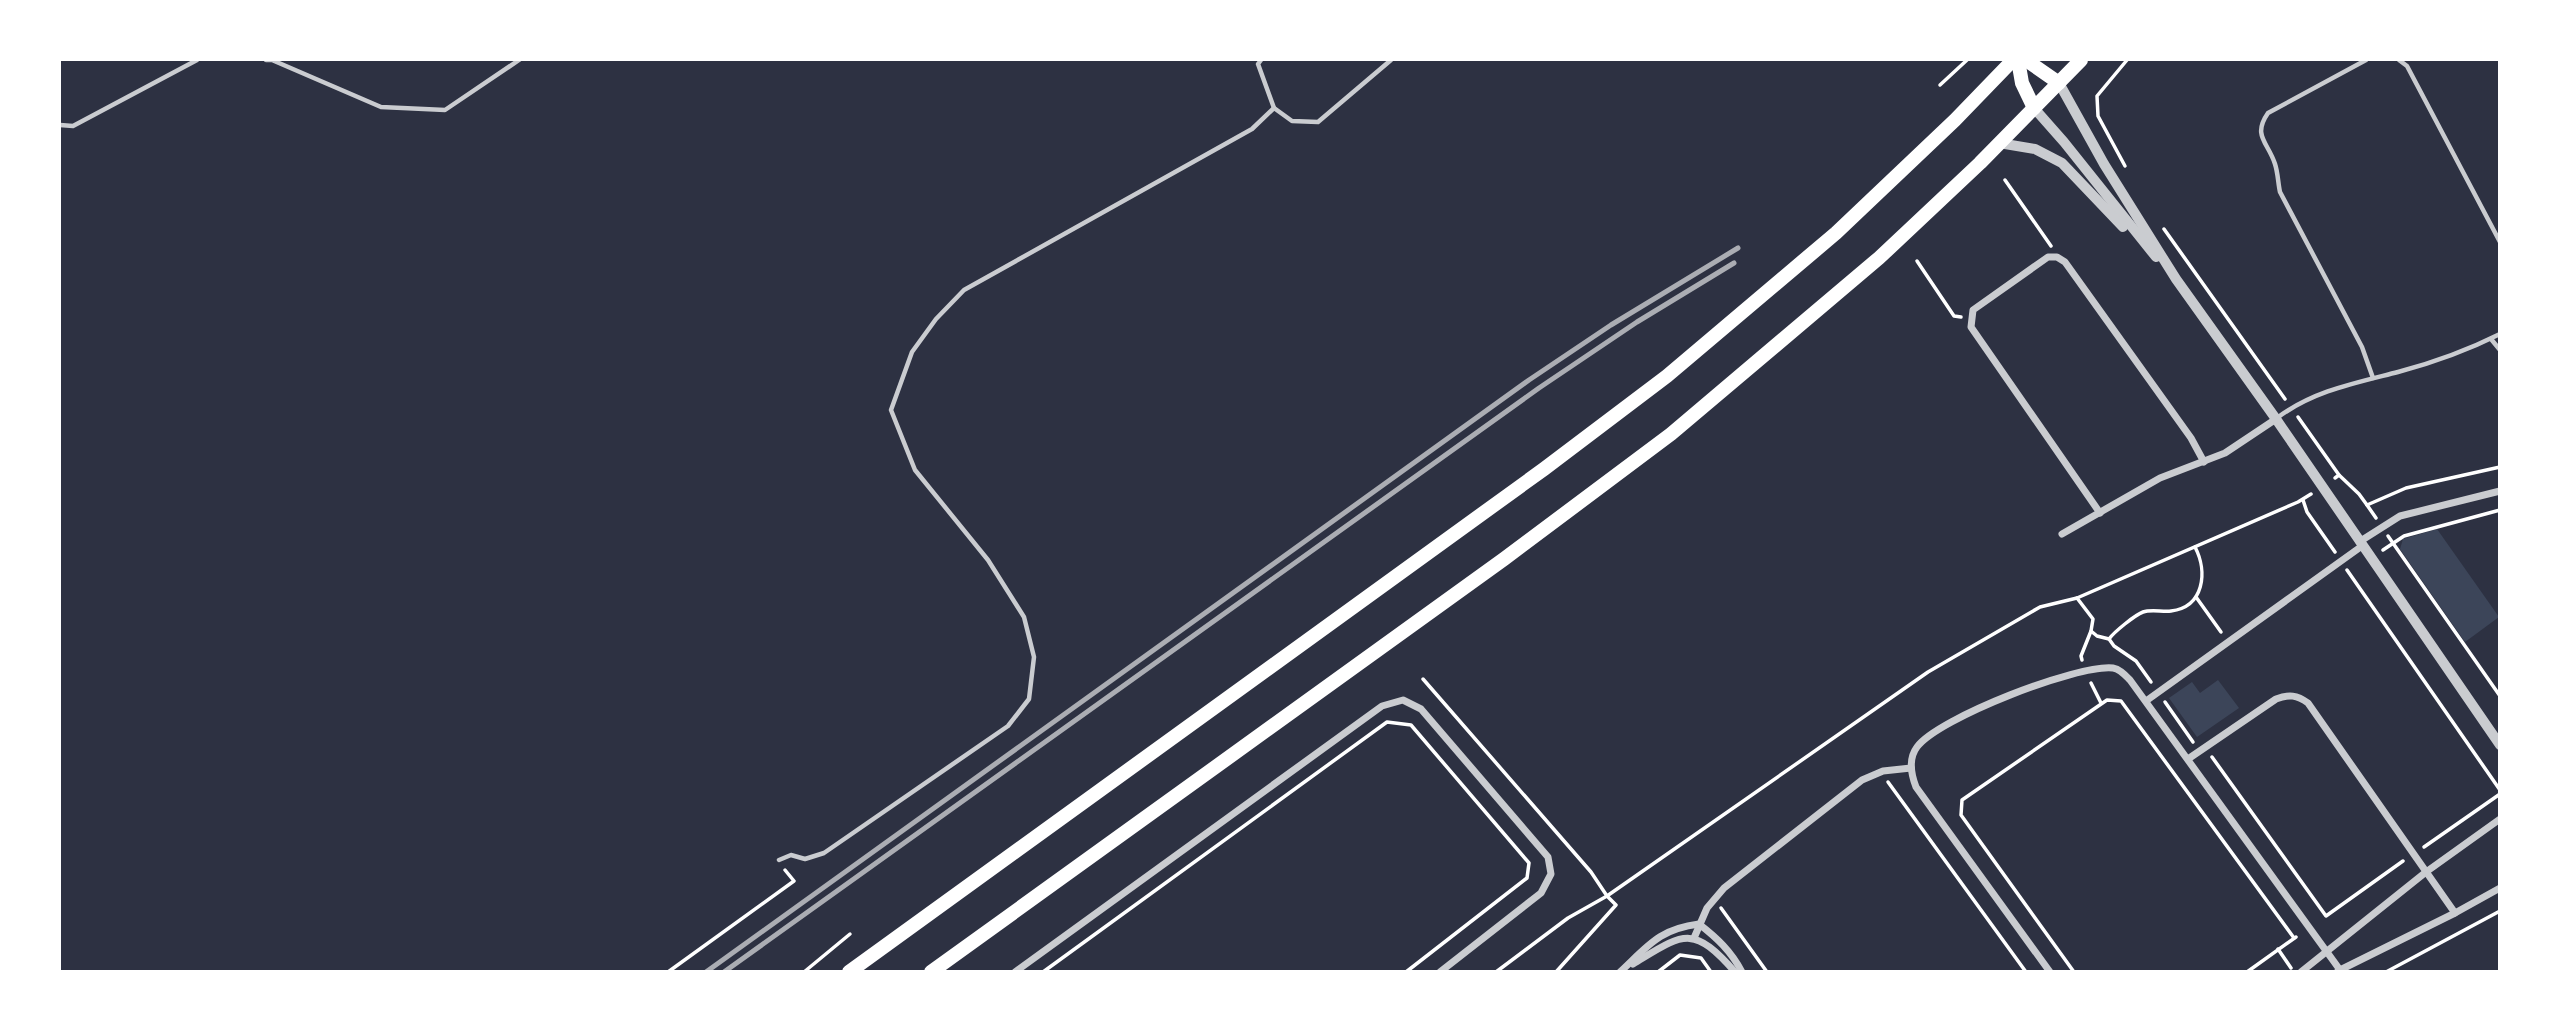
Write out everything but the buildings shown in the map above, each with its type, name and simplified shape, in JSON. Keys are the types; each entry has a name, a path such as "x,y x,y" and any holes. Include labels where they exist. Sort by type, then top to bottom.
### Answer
{"highway":[{"path":"849,971 1511,493 1667,376 1836,233 2015,60 2034,108"},
{"path":"2026,60 2059,83"},
{"path":"931,971 1504,559 1671,434 1851,283 1999,143 2081,60"}],"street":[{"path":"2059,83 2104,164 2176,279 2276,419 2500,745"},
{"path":"2034,108 2176,279"},
{"path":"1999,143 2035,149 2062,163 2124,228 2161,262"},
{"path":"2100,513 1971,327 1973,310 2048,257 2057,257 2065,262 2191,438 2204,462"},
{"path":"2063,534 2160,478 2225,453 2276,419"},
{"path":"2146,701 2381,526 2413,512 2500,491"},
{"path":"2050,971 1916,787 1911,768 1916,748 1952,721 2003,697 2086,671 2116,668 2130,680 2326,949 2338,971 2500,888"},
{"path":"2188,760 2276,699 2285,696 2301,698 2316,714 2455,913"},
{"path":"1015,971 1382,706 1403,700 1422,709 1548,857 1550,874 1541,893 1440,971"},
{"path":"1694,938 1699,924 1724,888 1862,780 1883,771 1911,768"},
{"path":"2301,971 2426,872 2500,820"},
{"path":"1620,971 1660,934 1679,926 1699,924 1734,956 1742,971"},
{"path":"1620,971 1680,938 1694,938 1711,946 1735,971"}],"lane":[{"path":"60,125 72,126 197,60"},
{"path":"266,60 272,60 381,107 445,110 519,60"},
{"path":"1261,60 1258,64 1274,108 1292,121 1318,122 1391,60"},
{"path":"2366,60 2268,113 2261,123 2260,134 2275,164 2280,192 2362,347 2373,378"},
{"path":"2399,60 2407,66 2500,242"},
{"path":"779,860 791,855 805,859 824,853 1008,726 1029,699 1034,657 1024,617 988,560 915,470 891,410 912,352 936,319 964,290 1252,129 1274,108"},
{"path":"2276,419 2291,408 2334,388 2412,367 2500,334"},
{"path":"2491,339 2500,350"}],"path":[{"path":"1940,85 1967,60"},
{"path":"2127,60 2097,96 2098,116 2131,177"},
{"path":"2005,180 2057,257"},
{"path":"2160,223 2339,475 2367,505 2500,696"},
{"path":"1917,261 1954,316 1970,318"},
{"path":"2367,505 2406,488 2500,467"},
{"path":"1496,971 1568,918 1607,896 1928,673 2040,607 2077,598 2298,502 2339,475"},
{"path":"2371,559 2404,536 2500,510"},
{"path":"2091,631 2097,636 2109,639 2144,611 2172,611 2191,602 2202,584 2203,573 2195,547"},
{"path":"2196,597 2228,642"},
{"path":"2077,598 2093,619 2081,656 2101,703"},
{"path":"2205,748 2326,916 2499,789 2375,610"},
{"path":"1423,678 1591,872 1616,905 1556,971"},
{"path":"2074,971 1961,815 1962,800 2107,699 2121,701 2294,938 2247,971"},
{"path":"1044,971 1387,722 1411,725 1529,863 1527,878 1406,971"},
{"path":"1883,771 2026,971"},
{"path":"668,971 794,881 779,860"},
{"path":"1713,901 1725,911 1767,971"},
{"path":"2386,971 2500,911"},
{"path":"804,971 850,934"},
{"path":"2278,949 2293,971"},
{"path":"1658,971 1680,955 1701,958 1711,971"}],"shaded area":[{"path":"2437,529 2499,617 2465,642 2400,549 2403,539"},
{"path":"2218,680 2239,708 2197,737 2169,698 2192,682 2200,693"}],"railway":[{"path":"706,972 1529,380 1611,325 1738,248"},
{"path":"724,972 1539,388 1637,322 1734,263"}]}
